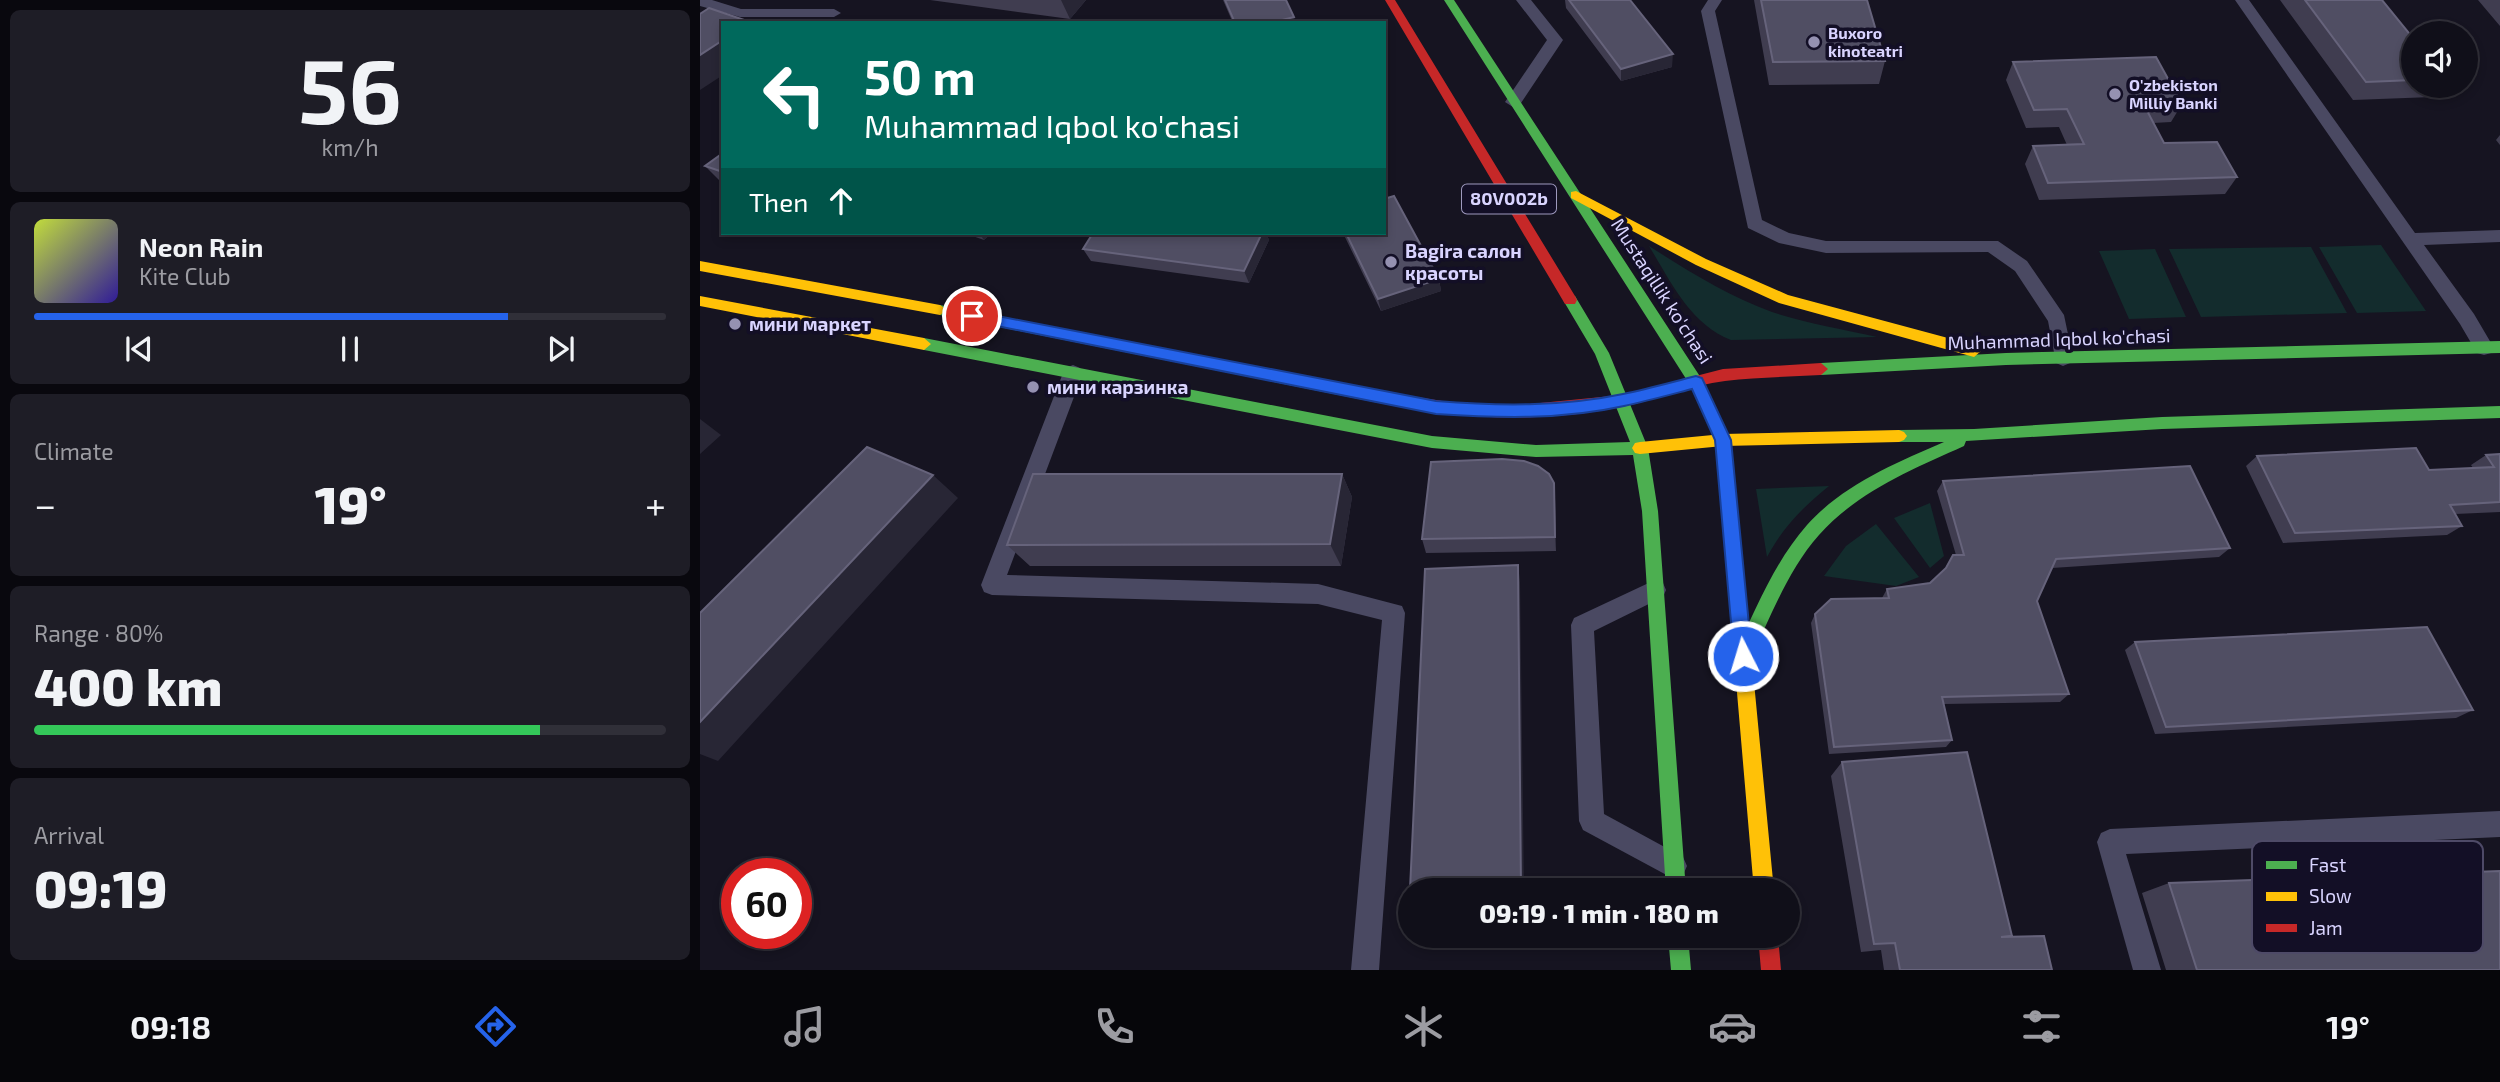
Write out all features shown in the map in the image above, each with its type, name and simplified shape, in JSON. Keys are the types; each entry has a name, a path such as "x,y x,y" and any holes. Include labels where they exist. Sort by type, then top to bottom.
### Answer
{"main road":[{"name":"80V002b","path":"1390,0 1602,353 1640,448 1650,511 1674,878"},
{"name":"Mustaqillik ko'chasi","path":"1449,0 1696,382 1723,440 1763,878"},
{"path":"1573,193 1701,262 1784,299 2006,359"},
{"name":"Muhammad Iqbol ko'chasi","path":"700,266 945,311 1436,408 1496,412 1558,410 1622,401 1723,375 2006,359 2492,348"},
{"path":"700,301 1465,447 1506,452 1574,453 1723,440 1974,435 2162,423 2500,412"},
{"path":"1743,656 1804,543 1824,519 1900,470 1974,435"},
{"path":"1679,948 1681,970"},
{"path":"1769,948 1771,970"}],"lane":[{"path":"1513,102 1555,40 1523,0"},
{"path":"1715,0 1708,11 1754,224 1785,239 1826,247 1992,246 2021,266 2057,320 2063,358"},
{"path":"2242,0 2411,239 2492,348"},
{"path":"700,1 740,13 834,13"},
{"path":"2411,239 2500,236"},
{"path":"1073,373 992,585 1318,594 1394,613 1365,970"},
{"path":"1655,590 1581,625 1592,821 1674,866"},
{"path":"2147,970 2110,842 2500,824"}],"green space":[{"path":"2381,245 2426,311 2357,313 2319,247"},
{"path":"1649,246 1678,265 1756,306 1798,319 1877,337 1731,340 1704,324 1693,313"},
{"path":"2311,247 2347,313 2201,317 2169,249"},
{"path":"2155,249 2186,317 2129,319 2099,251"},
{"path":"1829,486 1794,518 1767,557 1756,489"},
{"path":"1930,503 1944,556 1930,568 1894,518"},
{"path":"1876,524 1919,577 1896,586 1824,576 1846,546"}],"building":[{"path":"1225,0 1286,0 1294,17 1278,21 1234,21"},
{"path":"1569,0 1630,0 1673,54 1621,69"},
{"name":"Buxoro kinoteatri","path":"1761,0 1867,0 1885,61 1773,62"},
{"path":"2305,0 2382,0 2401,23 2401,81 2366,82"},
{"path":"709,8 747,21 721,21 721,41 700,55 700,14"},
{"path":"2156,57 2182,104 2144,105 2164,143 2217,142 2237,177 2048,183 2033,146 2084,144 2067,109 2034,110 2013,62"},
{"path":"721,154 721,171 705,166"},
{"name":"Bagira салон красоты","path":"1394,196 1439,279 1378,299 1347,235 1386,235 1386,198"},
{"path":"1092,235 1261,235 1244,271 1083,249"},
{"path":"867,447 933,475 700,722 700,613"},
{"path":"2416,448 2429,470 2494,467 2486,455 2500,454 2500,502 2450,505 2462,526 2295,533 2257,456"},
{"path":"1502,459 1524,461 1549,474 1554,483 1555,537 1422,539 1431,462"},
{"path":"2190,466 2230,548 2056,559 2037,601 2069,694 1942,697 1952,740 1834,747 1815,614 1831,599 1889,598 1887,589 1930,583 1946,568 1953,555 1964,555 1943,481"},
{"path":"1033,474 1342,474 1330,544 1007,545"},
{"path":"1518,565 1521,878 1411,878 1425,569"},
{"path":"2427,627 2473,710 2166,727 2135,642"},
{"path":"1967,752 2012,936 2001,937 2044,936 2052,970 1900,970 1895,943 1874,944 1842,762"},
{"path":"2500,871 2500,970 2197,970 2169,883 2252,880 2252,953 2483,953 2483,872"}],"traffic: fast":[{"path":"1449,0 1696,382 1723,440 1728,494"},
{"path":"1570,300 1602,353 1640,448 1650,511 1675,878"},
{"path":"940,310 1379,397"},
{"path":"924,344 1432,442 1536,451 1640,448"},
{"path":"1821,369 2006,359 2500,347"},
{"path":"1899,436 1974,435 2162,423 2500,412"},
{"path":"1743,656 1792,559 1813,530 1828,515 1881,478 1959,442"},
{"path":"1679,948 1681,970"}],"traffic: slow":[{"path":"1576,195 1701,262 1784,299 1974,351"},
{"path":"700,266 940,310"},
{"path":"700,301 924,344"},
{"path":"1640,448 1723,440 1899,436"},
{"path":"1728,494 1763,878"}],"traffic: jam":[{"path":"1390,0 1570,300"},
{"path":"1622,401 1723,375 1821,369"},
{"path":"1379,397 1431,407 1484,411 1553,409 1622,401"},
{"path":"1769,948 1771,970"}],"place":[{"name":"Buxoro kinoteatri","path":"1814,42"},
{"name":"O'zbekiston Milliy Banki","path":"2115,94"},
{"name":"Bagira салон красоты","path":"1391,262"},
{"name":"мини маркет","path":"735,324"},
{"name":"мини карзинка","path":"1033,387"}],"route":[{"path":"972,316 1436,408 1496,412 1558,410 1622,401 1696,382 1723,440 1743,656"}]}
